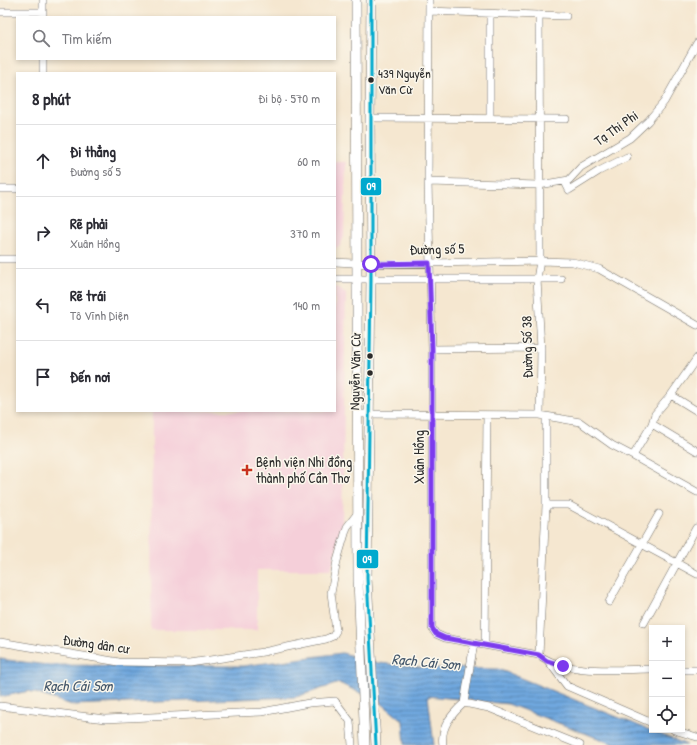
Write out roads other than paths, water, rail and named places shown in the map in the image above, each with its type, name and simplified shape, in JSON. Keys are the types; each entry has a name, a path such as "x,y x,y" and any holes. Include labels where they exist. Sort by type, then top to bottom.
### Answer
{"main road":[{"name":"Nguyễn Văn Cừ","path":"356,0 355,118 357,262 357,514 376,745"},
{"name":"Nguyễn Văn Cừ","path":"365,745 362,579 371,280 371,0"},
{"path":"355,118 370,118"}],"street":[{"path":"0,12 44,14 44,0"},
{"name":"Xuân Hồng","path":"429,0 428,182 432,349 432,628 436,634 445,638 474,643"},
{"path":"429,11 566,16"},
{"path":"490,14 490,118"},
{"name":"Đường Số 38","path":"538,15 540,261 537,279 541,348 546,504 539,655"},
{"name":"Tạ Thị Phi","path":"565,182 581,167 630,138 648,122 670,93 697,43"},
{"path":"44,60 44,72"},
{"path":"370,118 566,119"},
{"path":"428,182 539,185 565,182 569,190 599,171 627,157"},
{"path":"0,189 16,189"},
{"path":"0,259 16,259"},
{"name":"Đường số 5","path":"336,262 371,264 540,261 572,262 598,269 697,325"},
{"name":"Đường số 5","path":"336,279 561,279"},
{"path":"432,349 541,348"},
{"path":"633,456 652,424 655,414 671,395 697,358"},
{"path":"671,395 697,412"},
{"path":"357,414 543,415 580,422 612,445 697,492"},
{"path":"485,645 487,415"},
{"path":"652,424 697,451"},
{"path":"546,504 569,505 697,574"},
{"name":"Đường dân cư","path":"0,642 119,662 190,663 263,652 326,639 333,636 336,631 331,593 337,562 347,527 357,514"},
{"path":"609,602 659,514"},
{"path":"644,623 676,562 696,528"},
{"path":"443,745 446,724 452,715 464,704 474,643 539,655 547,661 566,686 649,722"},
{"path":"547,661 563,666 580,668 649,669"},
{"path":"685,670 697,670"},
{"path":"0,706 105,719 262,712 309,703 335,701 350,721 352,745"},
{"path":"464,704 489,708 580,745"},
{"path":"684,733 694,736"}],"water":[{"name":"Rạch Cái Sơn","path":"342,653 378,663 430,668 498,669 649,730 649,733 657,733 687,745 616,745 508,704 428,696 434,745 405,745 403,721 380,702 339,683 296,697 72,705 29,691 0,697 0,659 47,665 243,666"}],"place":[{"name":"439 Nguyễn Văn Cừ","path":"371,80"},
{"name":"Bệnh viện Nhi đồng thành phố Cần Thơ","path":"247,470"}]}
